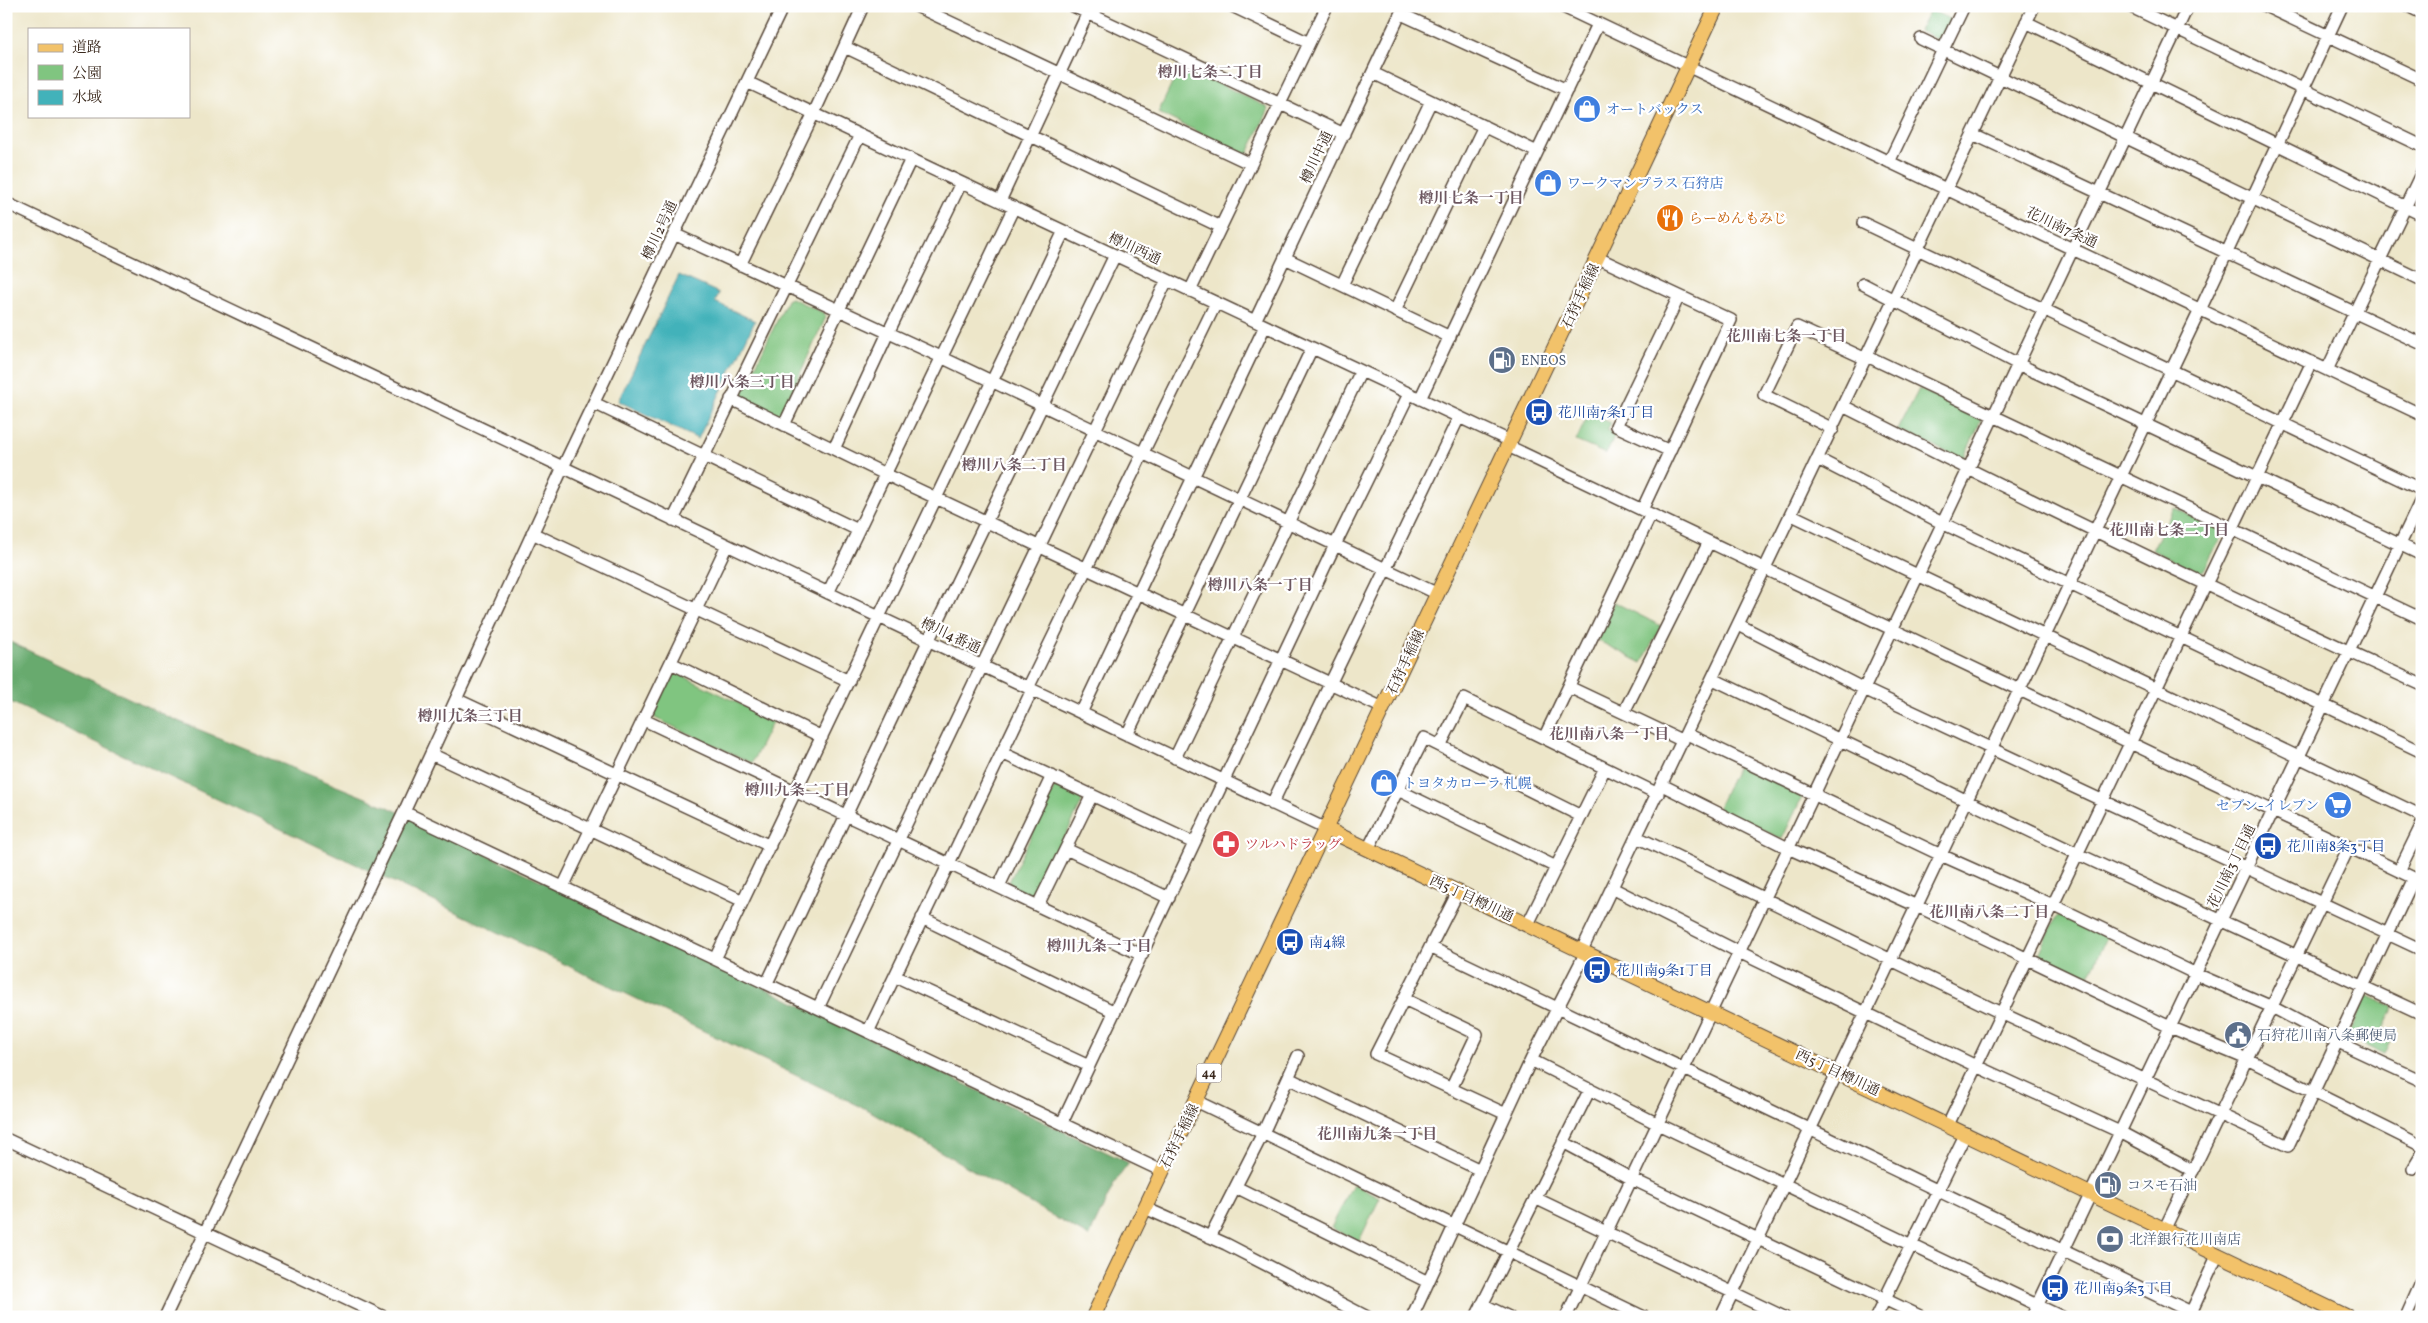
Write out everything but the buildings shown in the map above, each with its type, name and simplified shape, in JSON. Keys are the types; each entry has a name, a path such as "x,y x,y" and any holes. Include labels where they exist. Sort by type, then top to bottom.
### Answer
{"main road":[{"name":"石狩手稲線","path":"1093,1317 1717,6"},
{"name":"西5丁目樽川通","path":"1326,829 2090,1192 2348,1317"}],"street":[{"name":"樽川2号通","path":"165,1317 404,812 563,467 783,6"},
{"path":"740,264 864,6"},
{"path":"916,6 1251,164"},
{"path":"1073,6 1089,10 1279,105 1344,134"},
{"path":"1232,6 1309,43"},
{"path":"1190,290 1327,6"},
{"name":"花川南7条通","path":"1561,6 2422,414"},
{"path":"1889,162 1964,6"},
{"path":"1412,1317 1612,888 2034,6"},
{"path":"2129,6 2302,91 2422,146"},
{"path":"1566,1317 2188,6"},
{"path":"2265,6 2422,80"},
{"path":"1721,1317 2121,477 2342,6"},
{"path":"2408,6 2422,13"},
{"path":"1000,201 1089,10"},
{"path":"1403,10 1567,90"},
{"name":"樽川中通","path":"1081,713 1192,477 1260,323 1285,258 1403,10"},
{"path":"2026,22 2151,85 2422,215"},
{"path":"1420,399 1598,24"},
{"path":"1921,39 2253,197 2422,280"},
{"path":"845,47 1221,227"},
{"path":"1373,73 1538,152"},
{"name":"樽川西通","path":"747,82 1459,417 1509,444 1709,542 2418,880"},
{"path":"1342,285 1431,101"},
{"path":"1395,311 1484,126"},
{"path":"1973,134 2422,344"},
{"path":"673,520 860,135"},
{"path":"784,425 910,159"},
{"path":"2327,370 2422,172"},
{"path":"834,449 961,183"},
{"name":"樽川4番通","path":"6,202 1326,829"},
{"path":"828,593 1014,207"},
{"path":"1863,223 2282,425 2422,490"},
{"path":"715,959 1064,231"},
{"path":"674,234 993,382 1438,594"},
{"path":"766,984 928,641 1115,255"},
{"path":"1285,258 1450,337"},
{"path":"1544,738 1569,687 1647,512 1670,451 1731,320 1598,258"},
{"path":"818,1008 1167,280"},
{"path":"1863,284 2018,364 2422,555"},
{"path":"1670,451 1616,426 1679,296"},
{"path":"868,1032 1002,753 1087,569 1216,303"},
{"path":"1833,428 1764,395 1797,327 1994,415 2422,619"},
{"path":"1127,735 1312,348"},
{"path":"1948,1125 2312,362"},
{"path":"1175,758 1361,371"},
{"path":"1062,1124 1335,545 1409,394"},
{"path":"731,399 937,499 1384,708"},
{"path":"594,403 858,530"},
{"path":"1843,406 1968,470 2206,585 2422,685"},
{"path":"1272,804 1384,568 1459,417"},
{"path":"1818,459 1942,523 2070,582 2422,752"},
{"name":"花川南3丁目通","path":"2032,1317 2422,498"},
{"path":"1792,515 2422,816"},
{"path":"532,533 849,681"},
{"path":"1624,712 1709,542"},
{"path":"563,887 698,609 727,545"},
{"path":"1739,625 1864,689 2422,950"},
{"path":"671,663 822,737"},
{"path":"1713,679 2078,854 2422,1014"},
{"path":"1569,687 1814,793 1941,855 2053,905 2196,974 2272,1007 2336,1041 2422,1081"},
{"path":"456,699 770,846"},
{"path":"1440,746 1464,699 1606,768 1660,790 1917,906 2170,1027 2247,1059 2422,1146"},
{"path":"644,720 949,862 1142,955"},
{"path":"1368,849 1424,738 1581,816"},
{"path":"1002,753 1194,843"},
{"path":"431,754 743,902"},
{"path":"1528,924 1606,768"},
{"path":"999,886 1052,776"},
{"path":"1398,790 1556,868"},
{"path":"1038,905 1092,795"},
{"path":"404,812 1162,1171"},
{"path":"2399,871 2422,824"},
{"path":"1637,837 2001,1013 2221,1113 2288,1146 2388,933 2418,880"},
{"path":"2165,1228 2349,847"},
{"path":"1066,849 1169,898"},
{"path":"1612,888 1739,952 1976,1066 2120,1132 2193,1171"},
{"path":"1458,892 1376,1054 1506,1114"},
{"path":"922,918 1115,1012"},
{"path":"1430,947 2190,1314 2218,1254"},
{"path":"895,976 1089,1066"},
{"path":"1404,999 1478,1034 1451,1089"},
{"path":"1210,1237 1263,1133 1298,1056"},
{"path":"1531,1060 1658,1124 2062,1317"},
{"path":"1288,1078 1480,1170"},
{"path":"1476,1317 1590,1089"},
{"path":"1196,1101 1644,1317"},
{"path":"1876,1317 1910,1244 1966,1133"},
{"path":"6,1139 384,1317"},
{"path":"1563,1142 1632,1178 1922,1317"},
{"path":"2413,1169 2422,1154"},
{"path":"1236,1187 1428,1282"},
{"path":"1535,1198 1784,1317"},
{"path":"1145,1208 1210,1237 1368,1317"},
{"path":"2406,1317 2422,1282"},
{"path":"1482,1304 1509,1317"}],"green space":[{"path":"1930,10 1952,20 1943,39 1939,40 1919,31"},
{"path":"1181,65 1267,107 1268,111 1248,153 1245,154 1158,113"},
{"path":"791,298 824,313 826,317 782,413 778,415 743,398 742,394 787,300"},
{"path":"1919,389 1979,416 1981,421 1964,457 1960,458 1898,430"},
{"path":"1589,413 1611,423 1607,430 1615,434 1606,454 1576,441"},
{"path":"2174,508 2220,530 2222,535 2204,570 2197,573 2152,550"},
{"path":"1614,602 1661,626 1642,663 1597,640"},
{"path":"6,640 173,719 388,807 1129,1163 1115,1182 1089,1237 870,1111 400,885 6,700"},
{"path":"677,673 773,720 752,763 655,718 653,714 672,675"},
{"path":"1739,763 1804,793 1782,839 1717,809"},
{"path":"1058,786 1081,797 1082,802 1037,895 1033,897 1010,886 1009,882 1054,788"},
{"path":"2061,915 2083,920 2107,937 2087,981 2052,970 2039,954 2056,917"},
{"path":"2367,994 2394,1007 2383,1029 2393,1034 2384,1054 2350,1038 2348,1034"},
{"path":"1353,1184 1380,1198 1359,1241 1331,1228"}],"water":[{"path":"679,275 719,293 715,302 755,321 698,439 618,401"}],"place":[{"name":"オートバックス","path":"1587,109"},
{"name":"ワークマンプラス 石狩店","path":"1548,183"},
{"name":"らーめんもみじ","path":"1670,218"},
{"name":"ENEOS","path":"1502,360"},
{"name":"花川南7条1丁目","path":"1539,412"},
{"name":"トヨタカローラ 札幌","path":"1384,783"},
{"name":"セブン-イレブン","path":"2338,805"},
{"name":"ツルハドラッグ","path":"1226,844"},
{"name":"花川南8条3丁目","path":"2268,846"},
{"name":"南4線","path":"1290,942"},
{"name":"花川南9条1丁目","path":"1597,970"},
{"name":"石狩花川南八条郵便局","path":"2238,1035"},
{"name":"コスモ石油","path":"2108,1185"},
{"name":"北洋銀行花川南店","path":"2110,1239"},
{"name":"花川南9条3丁目","path":"2055,1288"}],"district":[{"name":"樽川七条二丁目","path":"1210,72"},
{"name":"樽川七条一丁目","path":"1471,198"},
{"name":"花川南七条一丁目","path":"1786,336"},
{"name":"樽川八条三丁目","path":"742,382"},
{"name":"樽川八条二丁目","path":"1014,465"},
{"name":"花川南七条二丁目","path":"2169,530"},
{"name":"樽川八条一丁目","path":"1260,585"},
{"name":"樽川九条三丁目","path":"470,716"},
{"name":"花川南八条一丁目","path":"1609,734"},
{"name":"樽川九条二丁目","path":"797,790"},
{"name":"花川南八条二丁目","path":"1989,912"},
{"name":"樽川九条一丁目","path":"1099,946"},
{"name":"花川南九条一丁目","path":"1377,1134"}]}
